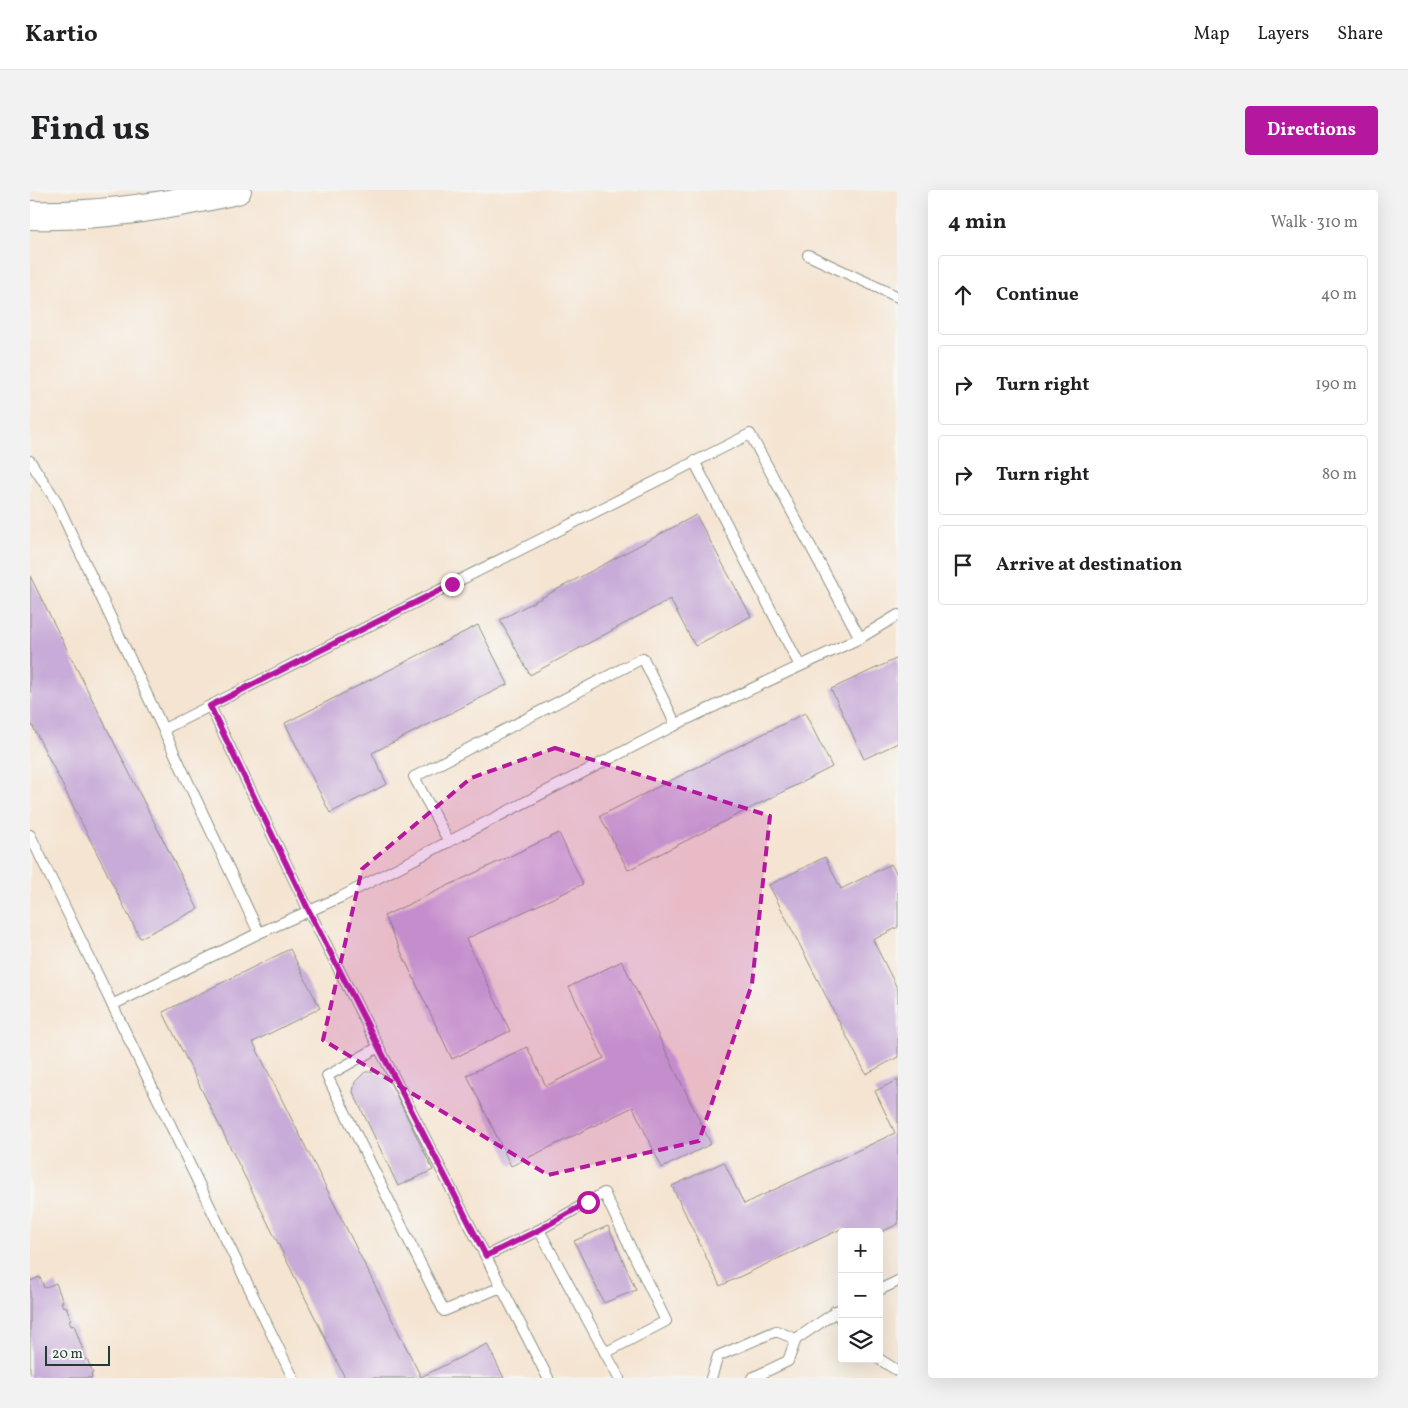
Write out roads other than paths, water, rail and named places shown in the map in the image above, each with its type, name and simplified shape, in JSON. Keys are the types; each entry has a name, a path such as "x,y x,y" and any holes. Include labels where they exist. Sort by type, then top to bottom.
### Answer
{"highway":[{"path":"30,215 81,214 174,204 237,190"}],"lane":[{"path":"808,255 898,297"},
{"path":"164,730 750,434 860,638"},
{"path":"30,461 55,499 259,933"},
{"path":"694,462 800,666"},
{"path":"112,1004 259,933 341,897 676,725 860,638 898,615"},
{"path":"449,842 414,777 643,658 676,725"},
{"path":"210,706 309,911 548,1378"},
{"path":"30,835 293,1378"},
{"path":"379,1047 327,1076 444,1311 502,1287"},
{"path":"486,1256 539,1230 604,1193 666,1321 605,1353"},
{"path":"539,1230 619,1378"},
{"path":"883,1288 898,1281"},
{"path":"752,1378 788,1361 796,1339 838,1314"},
{"path":"711,1378 718,1356 746,1343 776,1331 796,1339"},
{"path":"883,1362 898,1371"}]}
